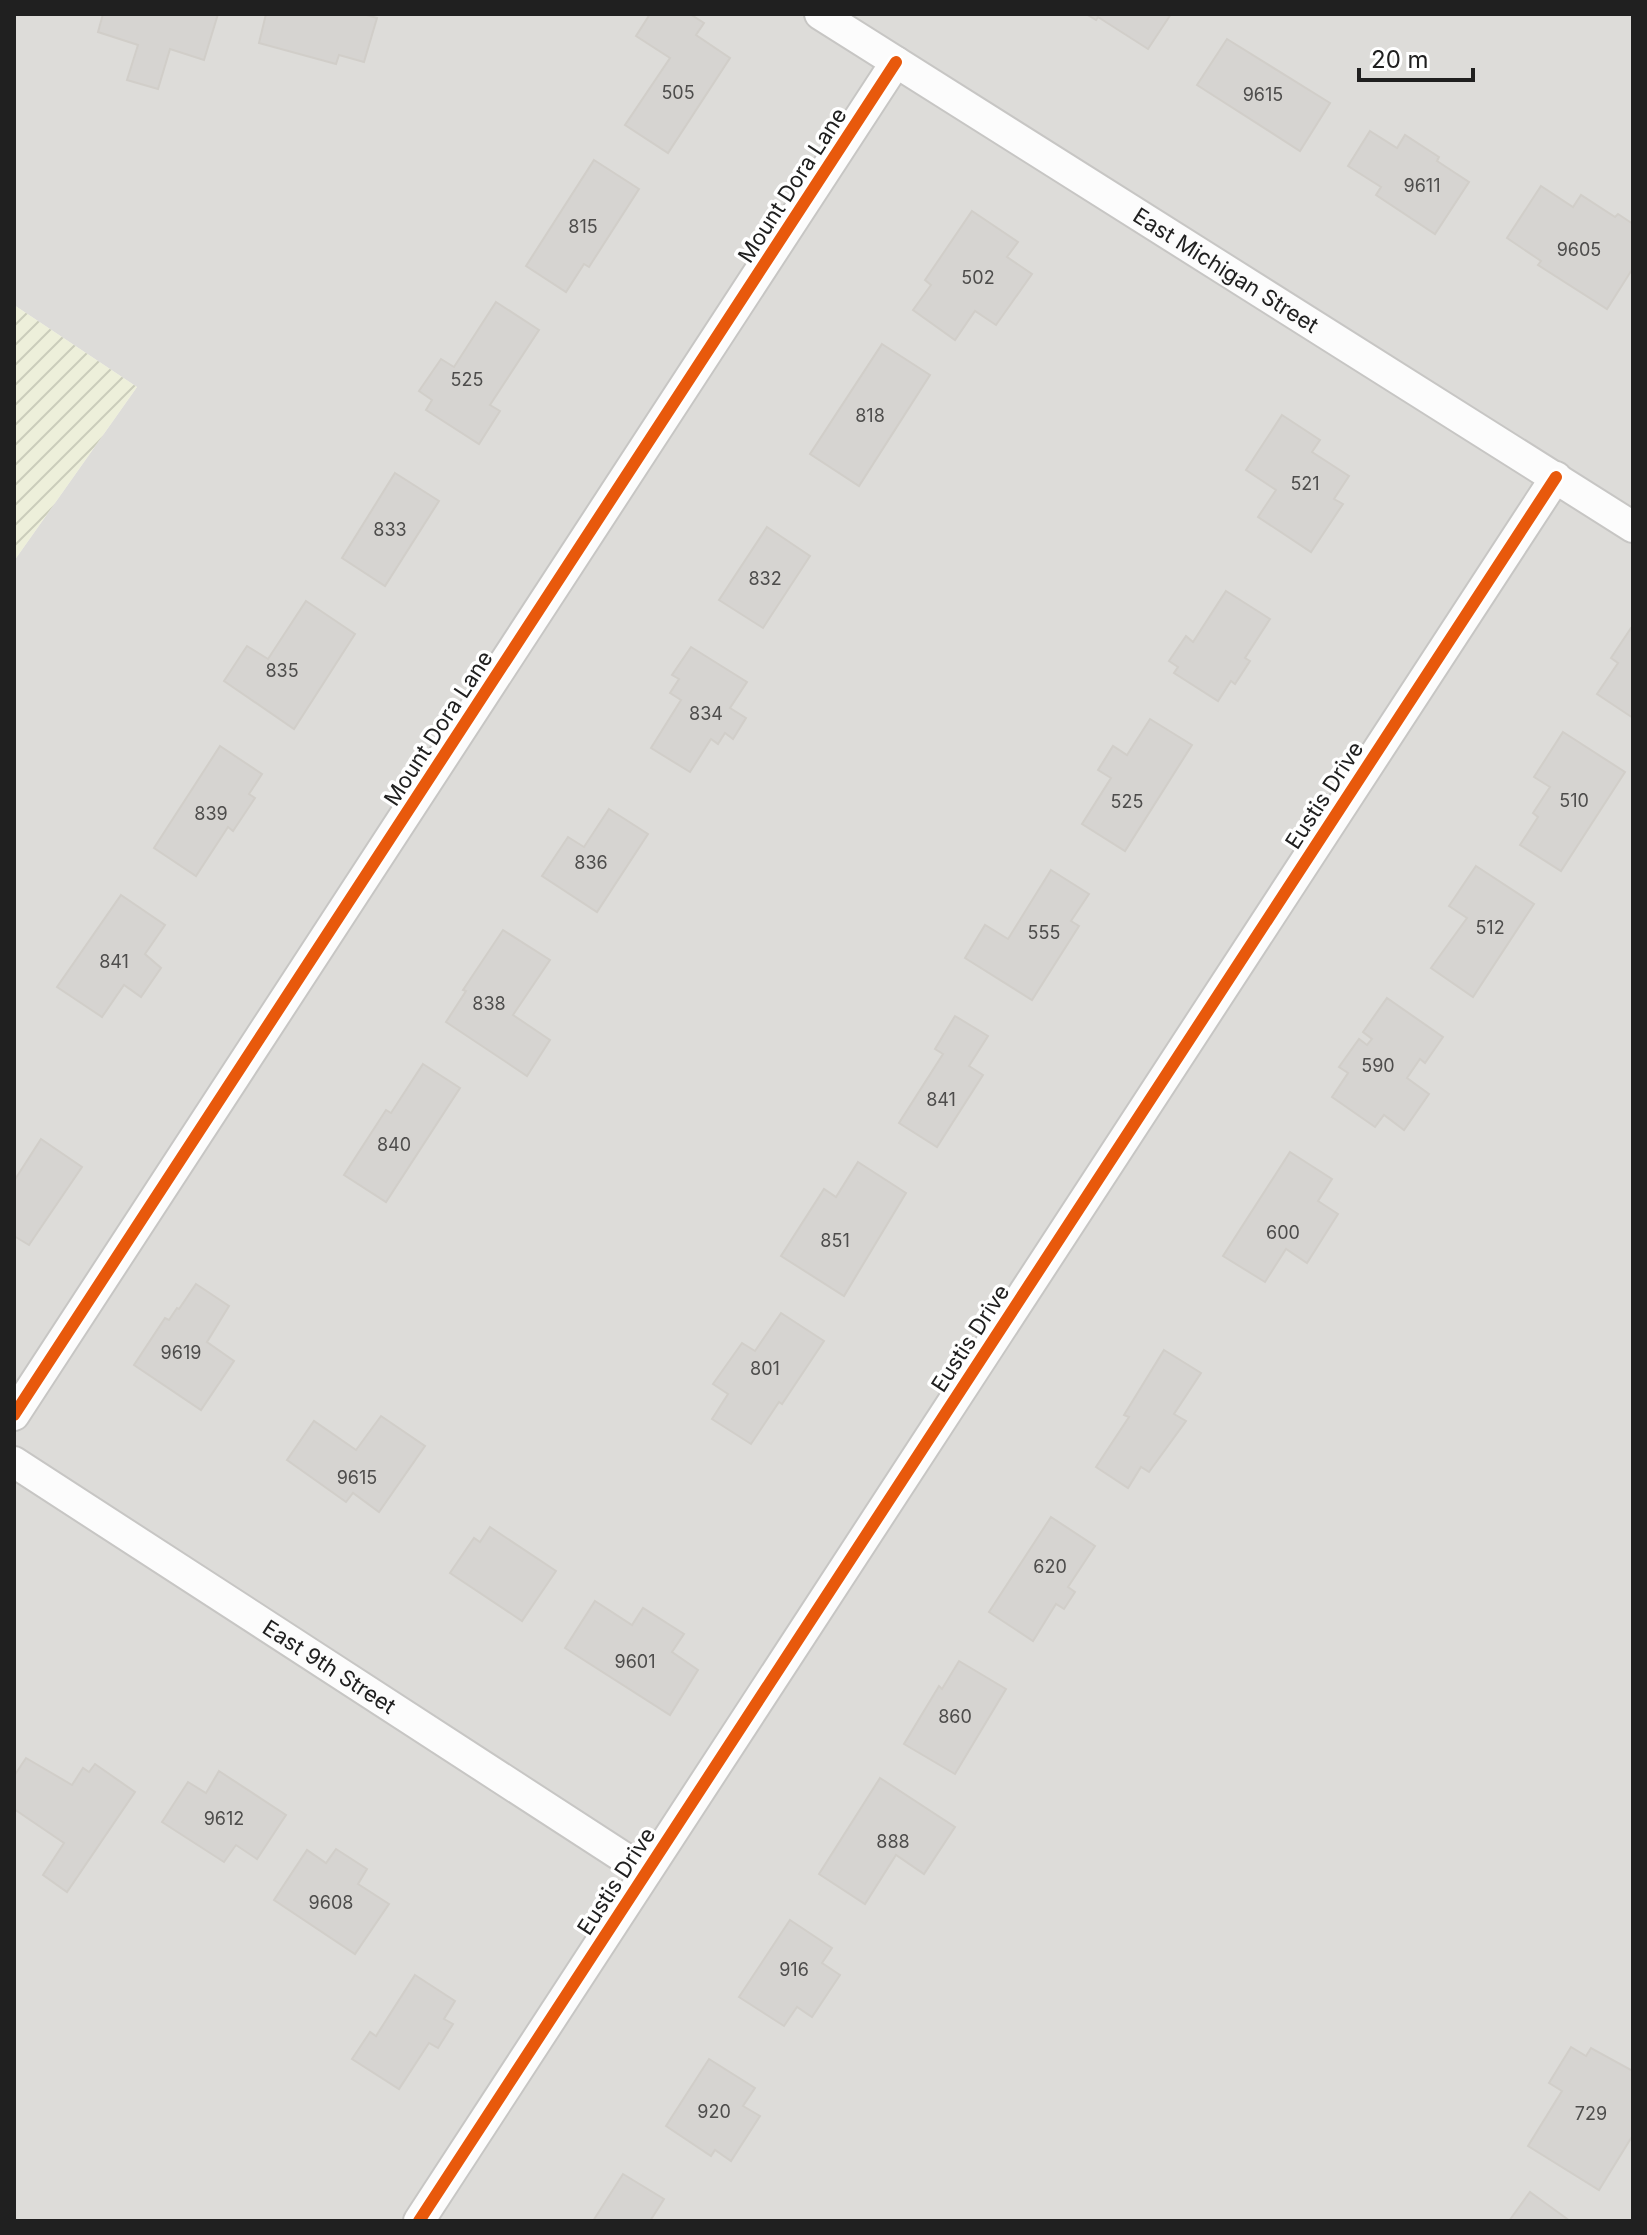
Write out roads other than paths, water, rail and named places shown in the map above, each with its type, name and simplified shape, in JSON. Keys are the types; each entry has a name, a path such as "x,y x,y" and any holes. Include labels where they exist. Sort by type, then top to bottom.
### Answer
{"street":[{"name":"East Michigan Street","path":"820,14 1633,527"},
{"name":"Mount Dora Lane","path":"14,1415 896,62"},
{"name":"Eustis Drive","path":"419,2221 1556,477"},
{"name":"East 9th Street","path":"14,1462 646,1872"}]}
